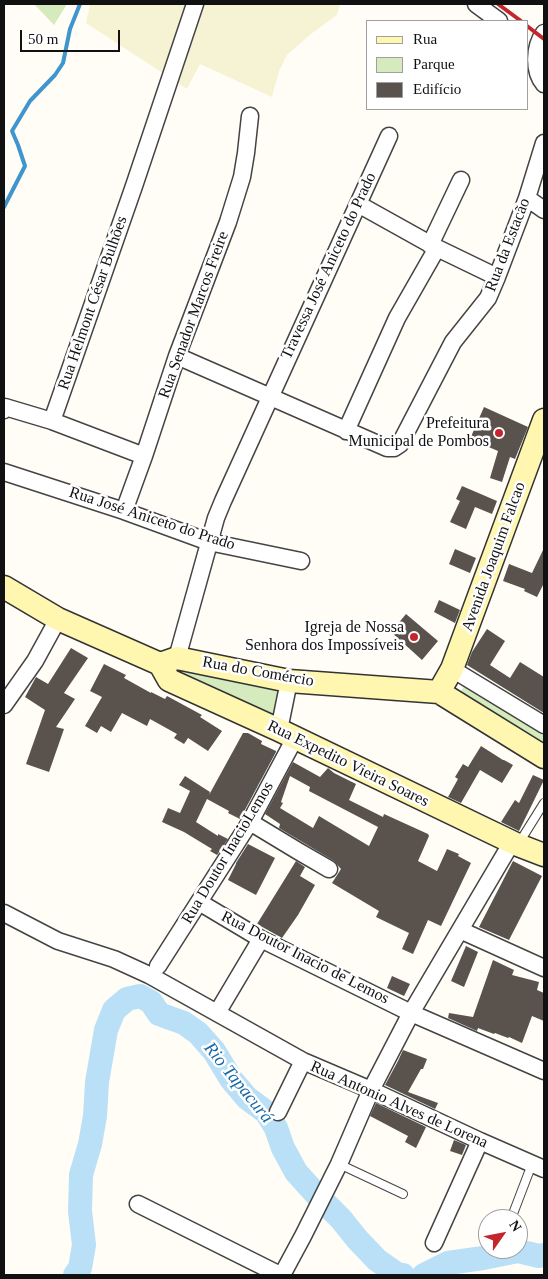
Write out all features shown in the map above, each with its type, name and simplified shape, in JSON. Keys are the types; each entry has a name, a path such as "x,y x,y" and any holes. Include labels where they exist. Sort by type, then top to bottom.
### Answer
{"main road":[{"name":"Avenida Joaquim Falcao","path":"439,692 452,669 544,420"},
{"name":"Rua do Comércio","path":"4,587 58,619 168,661 289,681 439,692 544,757"},
{"name":"Rua Expedito Vieira Soares","path":"168,661 169,680 544,856"}],"street":[{"name":"Rua Helmont César Bulhões","path":"52,421 195,4"},
{"path":"476,4 497,20"},
{"path":"544,33 532,47 539,78 544,84"},
{"name":"Rua Senador Marcos Freire","path":"124,511 177,356 228,222 242,177 250,116"},
{"name":"Travessa José Aniceto do Prado","path":"168,661 223,501 389,136"},
{"name":"Rua da Estacão","path":"346,431 388,448 394,448 400,444 453,342 488,298 527,198 544,143"},
{"path":"177,356 346,431 397,318 434,247 461,180"},
{"path":"527,198 544,210"},
{"path":"358,204 434,247 497,278"},
{"path":"4,408 52,421 144,456"},
{"name":"Rua José Aniceto do Prado","path":"4,472 124,511 209,542 301,561"},
{"path":"4,705 35,661 58,619"},
{"path":"452,669 544,725"},
{"name":"Rua Doutor InacioLemos","path":"158,966 250,822 287,734 289,681"},
{"path":"250,822 329,869"},
{"path":"138,1204 281,1275 339,1164 371,1090 411,1013 460,930 515,844"},
{"name":"Rua Doutor Inacio de Lemos","path":"199,902 261,939 411,1013 544,1071"},
{"name":"Rua Antonio Alves de Lorena","path":"4,913 58,941 114,959 149,974 303,1061 371,1090 480,1142 538,1167"},
{"path":"460,930 544,968"},
{"path":"217,1013 261,939"},
{"path":"278,1112 303,1061"},
{"path":"434,1243 480,1142"}],"lane":[{"path":"515,844 544,803"},
{"path":"339,1164 403,1194"},
{"path":"516,1209 538,1167"}],"shaded area":[{"path":"90,4 340,4 337,15 287,55 279,71 272,97 200,64 187,89 86,23"}],"green space":[{"path":"34,4 67,4 54,25"},
{"path":"182,669 278,689 279,699 276,711 273,717 178,672"},
{"path":"466,683 544,731 544,750 458,697"}],"building":[{"name":"Prefeitura Municipal de Pombos","path":"484,407 528,427 515,459 510,457 502,482 490,478 498,451 470,439"},
{"path":"462,486 497,501 492,514 475,507 466,529 450,522 460,501 456,499"},
{"path":"544,548 544,583 537,597 524,591 525,589 503,581 509,564 532,573"},
{"path":"455,549 476,558 470,573 449,564"},
{"path":"439,600 460,610 455,623 434,612"},
{"name":"Igreja de Nossa Senhora dos Impossíveis","path":"406,614 438,641 422,660 391,632"},
{"path":"487,629 505,641 490,665 510,678 520,662 544,677 544,713 467,665 472,652"},
{"path":"71,648 88,658 64,693 75,699 56,727 64,729 49,772 26,764 45,710 25,697 36,677 48,684"},
{"path":"104,664 126,675 124,678 151,693 165,699 167,696 202,715 200,717 222,731 208,751 188,738 184,744 174,738 177,734 150,719 147,726 122,713 111,732 101,726 97,733 85,726 102,697 90,691"},
{"path":"243,733 248,733 262,741 261,744 276,752 240,819 207,799 196,822 218,836 218,834 228,839 217,855 210,851 212,849 184,832 162,822 168,808 180,813 190,791 179,785 185,776 210,792 209,795"},
{"path":"481,746 513,765 502,783 480,770 461,803 448,797 458,779 455,777 463,764 468,767"},
{"path":"293,762 320,777 328,768 356,784 349,800 383,817 384,814 428,834 429,836 418,861 437,871 447,849 459,854 458,856 471,863 441,926 428,920 413,954 402,949 409,933 376,917 379,911 332,883 341,869 334,861 279,828 280,824 265,814","holes":["290,776 310,787 309,791 378,827 369,846 319,816 313,828 280,808"]},
{"path":"533,775 544,780 519,831 501,822 515,800 519,803"},
{"path":"248,844 275,858 256,895 228,880"},
{"path":"296,861 305,867 300,876 315,885 282,938 257,924"},
{"path":"513,861 542,876 509,940 479,927"},
{"path":"466,946 478,952 464,987 451,981"},
{"path":"493,960 514,970 512,975 539,982 537,990 544,993 544,1021 532,1016 522,1043 478,1028 477,1031 448,1018 449,1013 473,1017"},
{"path":"392,976 410,984 404,996 387,988"},
{"path":"403,1050 427,1059 423,1069 421,1069 408,1092 438,1103 435,1109 385,1085"},
{"path":"376,1103 426,1127 416,1148 405,1142 408,1136 370,1116"},
{"path":"454,1140 466,1145 462,1155 450,1151"}],"waterway":[{"path":"4,207 25,166 12,131 30,101 55,75 63,63 70,29 80,4"},
{"name":"Rio Tapacurá","path":"75,1275 80,1268 84,1245 80,1211 81,1175 90,1144 95,1116 97,1082 106,1030 114,1010 127,999 140,996 151,1002 159,1014 184,1023 198,1033 214,1051 231,1079 247,1098 266,1112 276,1128 283,1148 296,1172 377,1260 397,1274 403,1275"},
{"name":"Rio Tapacurá","path":"424,1275 448,1263 518,1251 539,1256 544,1255"}],"railway":[{"path":"498,4 520,20"},
{"path":"528,27 544,39"}],"place":[{"name":"Prefeitura Municipal de Pombos","path":"499,433"},
{"name":"Igreja de Nossa Senhora dos Impossíveis","path":"414,637"}]}
